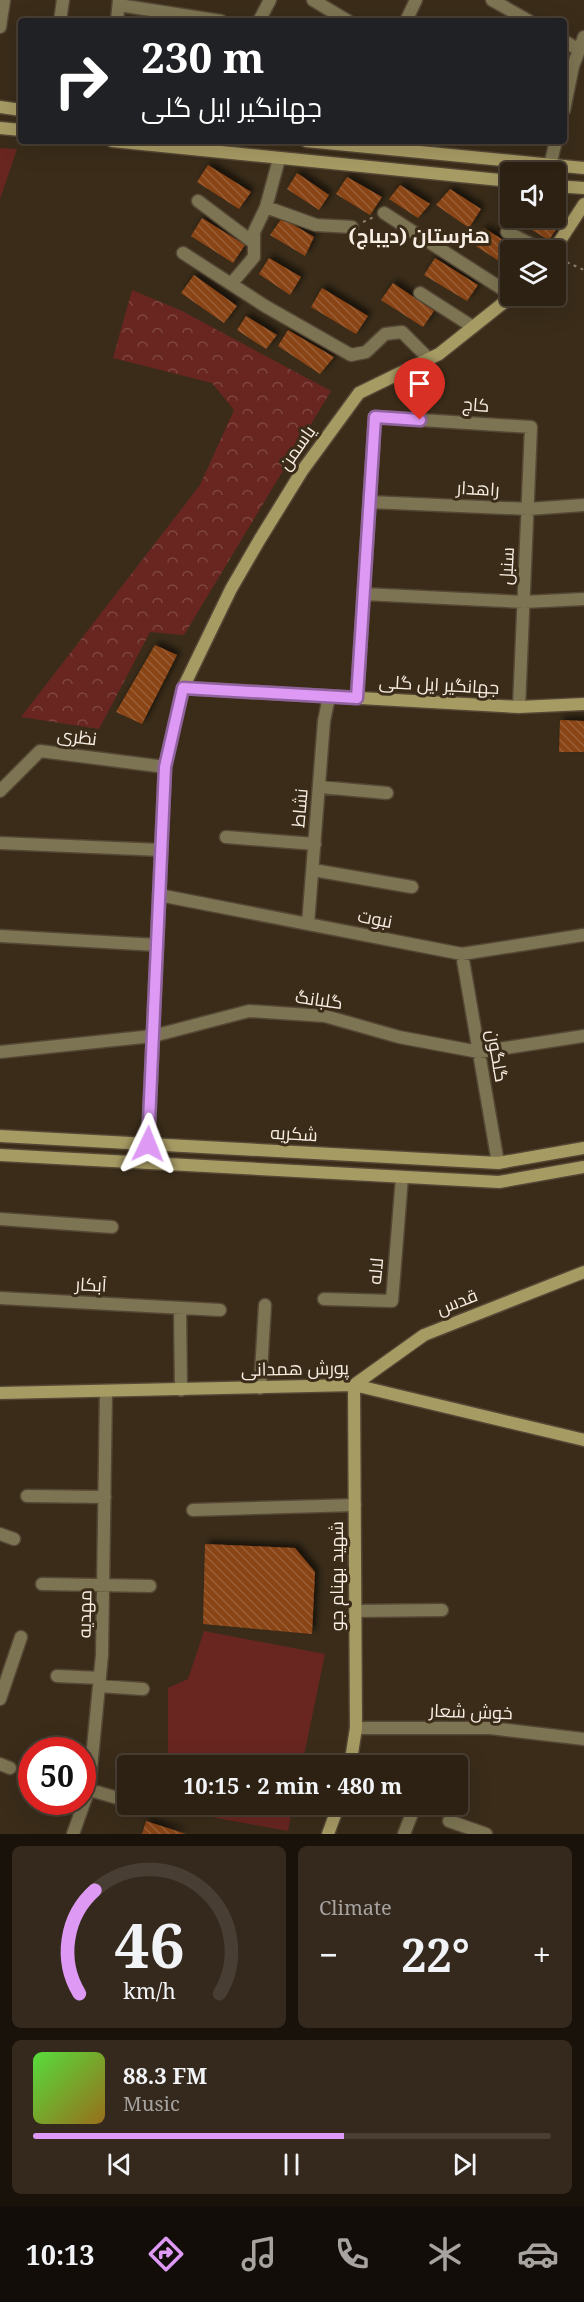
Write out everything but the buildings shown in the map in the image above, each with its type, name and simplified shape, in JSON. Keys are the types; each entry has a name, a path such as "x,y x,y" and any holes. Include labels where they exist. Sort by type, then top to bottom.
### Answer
{"main road":[{"path":"0,107 18,110"},
{"path":"0,128 18,130"},
{"path":"164,144 198,146 279,159 500,180"},
{"path":"372,144 525,162"},
{"path":"566,166 584,168"},
{"path":"566,187 584,188"},
{"path":"561,240 584,204"},
{"name":"یاسمن","path":"148,1144 165,767 183,688 231,589 260,539 302,471 359,393 439,354 500,304"},
{"name":"جهانگیر ایل گلی","path":"183,688 519,707 584,704"},
{"name":"شکریه","path":"0,1136 498,1163 584,1148"},
{"name":"شکریه","path":"0,1155 499,1182 584,1167"},
{"name":"قدس","path":"354,1385 424,1335 584,1272"},
{"name":"پورش همدانی","path":"0,1393 354,1385 584,1440"},
{"name":"شهید بهنام جو","path":"352,1755 356,1728 354,1385"},
{"path":"328,1834 335,1815"}],"street":[{"path":"0,27 4,0"},
{"path":"60,18 63,0"},
{"path":"261,18 270,0"},
{"path":"313,0 343,18"},
{"path":"407,18 416,0"},
{"path":"492,0 523,18"},
{"path":"117,18 119,2 205,18"},
{"path":"567,101 578,67 579,50 584,37"},
{"path":"567,43 579,50"},
{"path":"551,162 555,144"},
{"path":"231,284 255,257 254,232 266,207 279,159"},
{"path":"198,201 254,243"},
{"path":"266,207 316,225 352,227"},
{"path":"384,213 500,288"},
{"path":"507,232 523,240"},
{"path":"183,253 351,355 366,352 385,334 402,333 429,359"},
{"path":"420,293 473,327"},
{"name":"کاج","path":"357,698 375,417 531,427"},
{"name":"سنبل","path":"519,707 531,427"},
{"name":"راهدار","path":"370,502 528,509 584,504"},
{"path":"364,594 524,602 584,599"},
{"name":"نشاط","path":"308,924 324,721 330,697"},
{"name":"نظری","path":"0,791 40,751 165,767"},
{"path":"320,787 387,793"},
{"path":"226,837 315,844"},
{"path":"0,843 161,850"},
{"path":"313,870 412,886"},
{"name":"نبوت","path":"159,895 462,954 584,935"},
{"path":"0,936 157,945"},
{"name":"گلگون","path":"462,954 498,1163"},
{"name":"گلبانگ","path":"0,1052 153,1036 249,1011 325,1016 399,1037 478,1052 584,1036"},
{"name":"لاله","path":"324,1299 392,1301 402,1177"},
{"path":"0,1219 112,1227"},
{"name":"آبکار","path":"0,1298 220,1310"},
{"path":"260,1388 266,1305"},
{"path":"180,1308 181,1390"},
{"name":"مهدیه","path":"93,1737 100,1682 106,1392"},
{"path":"27,1497 105,1497"},
{"path":"193,1510 355,1505"},
{"path":"0,1534 14,1539"},
{"path":"42,1584 150,1586"},
{"path":"355,1611 442,1610"},
{"path":"1,1695 21,1637"},
{"path":"57,1676 143,1689"},
{"name":"خوش شعار","path":"356,1728 490,1728 584,1739"},
{"path":"96,1792 117,1798"},
{"name":"مهدیه","path":"73,1834 78,1815"},
{"path":"404,1834 411,1816"},
{"path":"448,1821 486,1834"}],"path":[{"path":"352,227 384,213"},
{"path":"566,262 584,270"}],"green space":[{"path":"0,148 17,149 0,199"},
{"path":"132,290 182,311 331,391 184,635 150,632 99,729 21,717 200,485 234,410 212,383 113,358"},
{"path":"204,1631 325,1654 304,1755 168,1755 168,1688 188,1679"},
{"path":"201,1815 291,1815 288,1831"}],"district":[{"name":"(هنرستان (دیباج","path":"419,236"}],"route":[{"path":"148,1144 165,767 183,688 357,698 375,417 420,420"}]}
